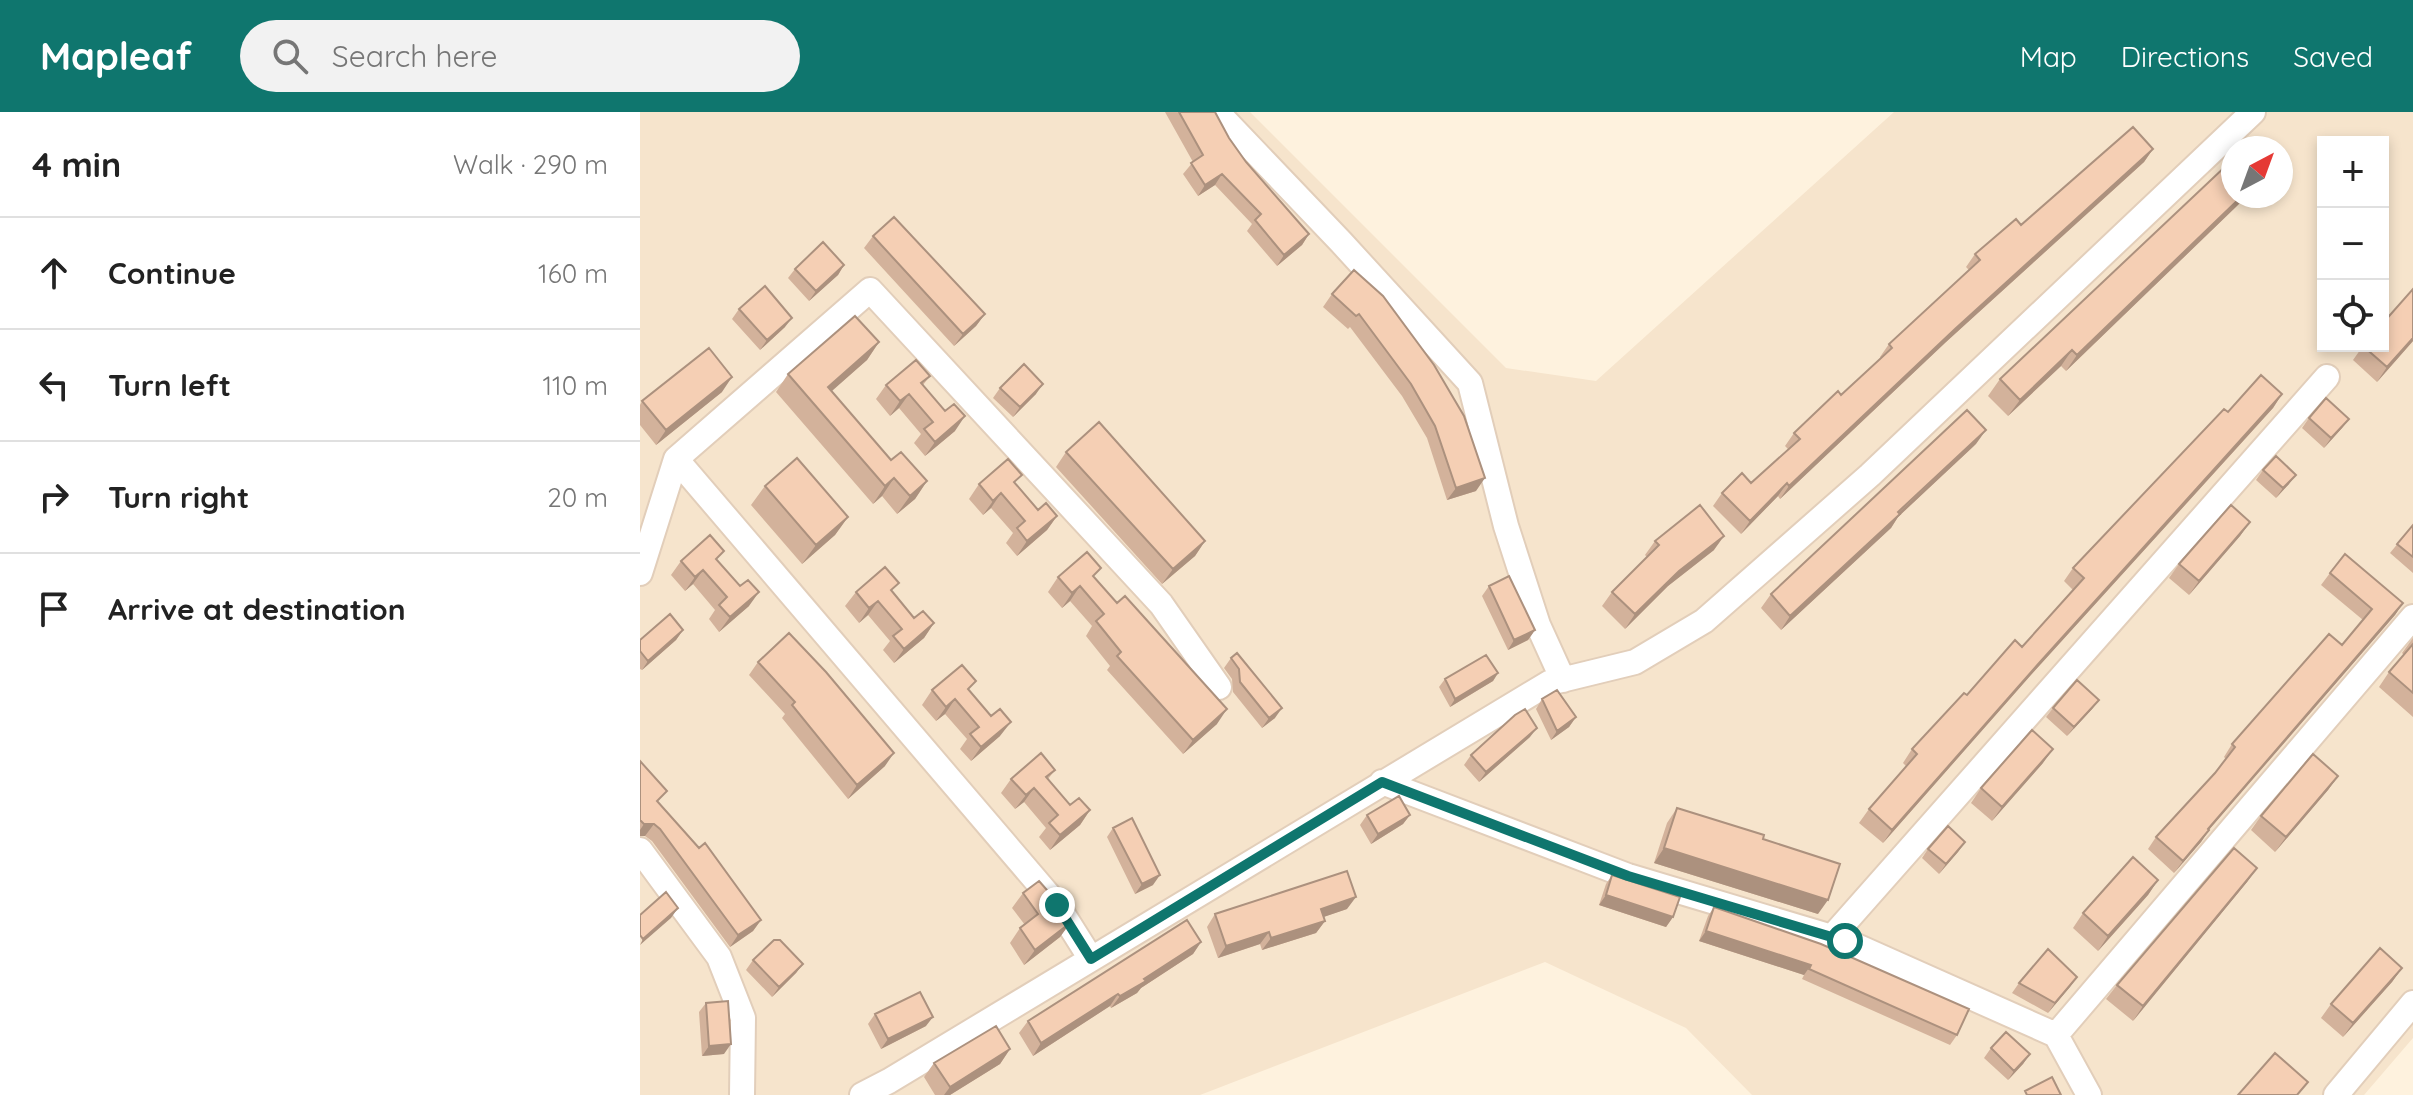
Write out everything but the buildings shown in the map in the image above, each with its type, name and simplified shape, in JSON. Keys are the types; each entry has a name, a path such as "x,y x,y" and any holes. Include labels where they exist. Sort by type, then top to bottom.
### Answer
{"street":[{"path":"1217,112 1470,383 1506,526 1538,625 1563,680"},
{"path":"862,1095 1549,683 1635,662 1704,621 1870,475 2253,112"},
{"path":"640,573 676,459 870,290 1161,604 1219,687"},
{"path":"1832,937 2327,377"},
{"path":"676,459 1057,905 1091,959"},
{"path":"2056,1035 2413,617"},
{"path":"1382,782 1628,876 1832,937 2056,1035 2089,1095"},
{"path":"640,850 719,957 743,1018 742,1095"},
{"path":"2336,1095 2413,1003"}],"shaded area":[{"path":"640,112 1250,112 1506,368 1596,381 1894,112 2413,112 2413,1038 2364,1095 1752,1095 1686,1028 1545,962 1200,1095 640,1095"}],"route":[{"path":"1057,905 1091,959 1382,782 1628,876 1845,941"}]}
